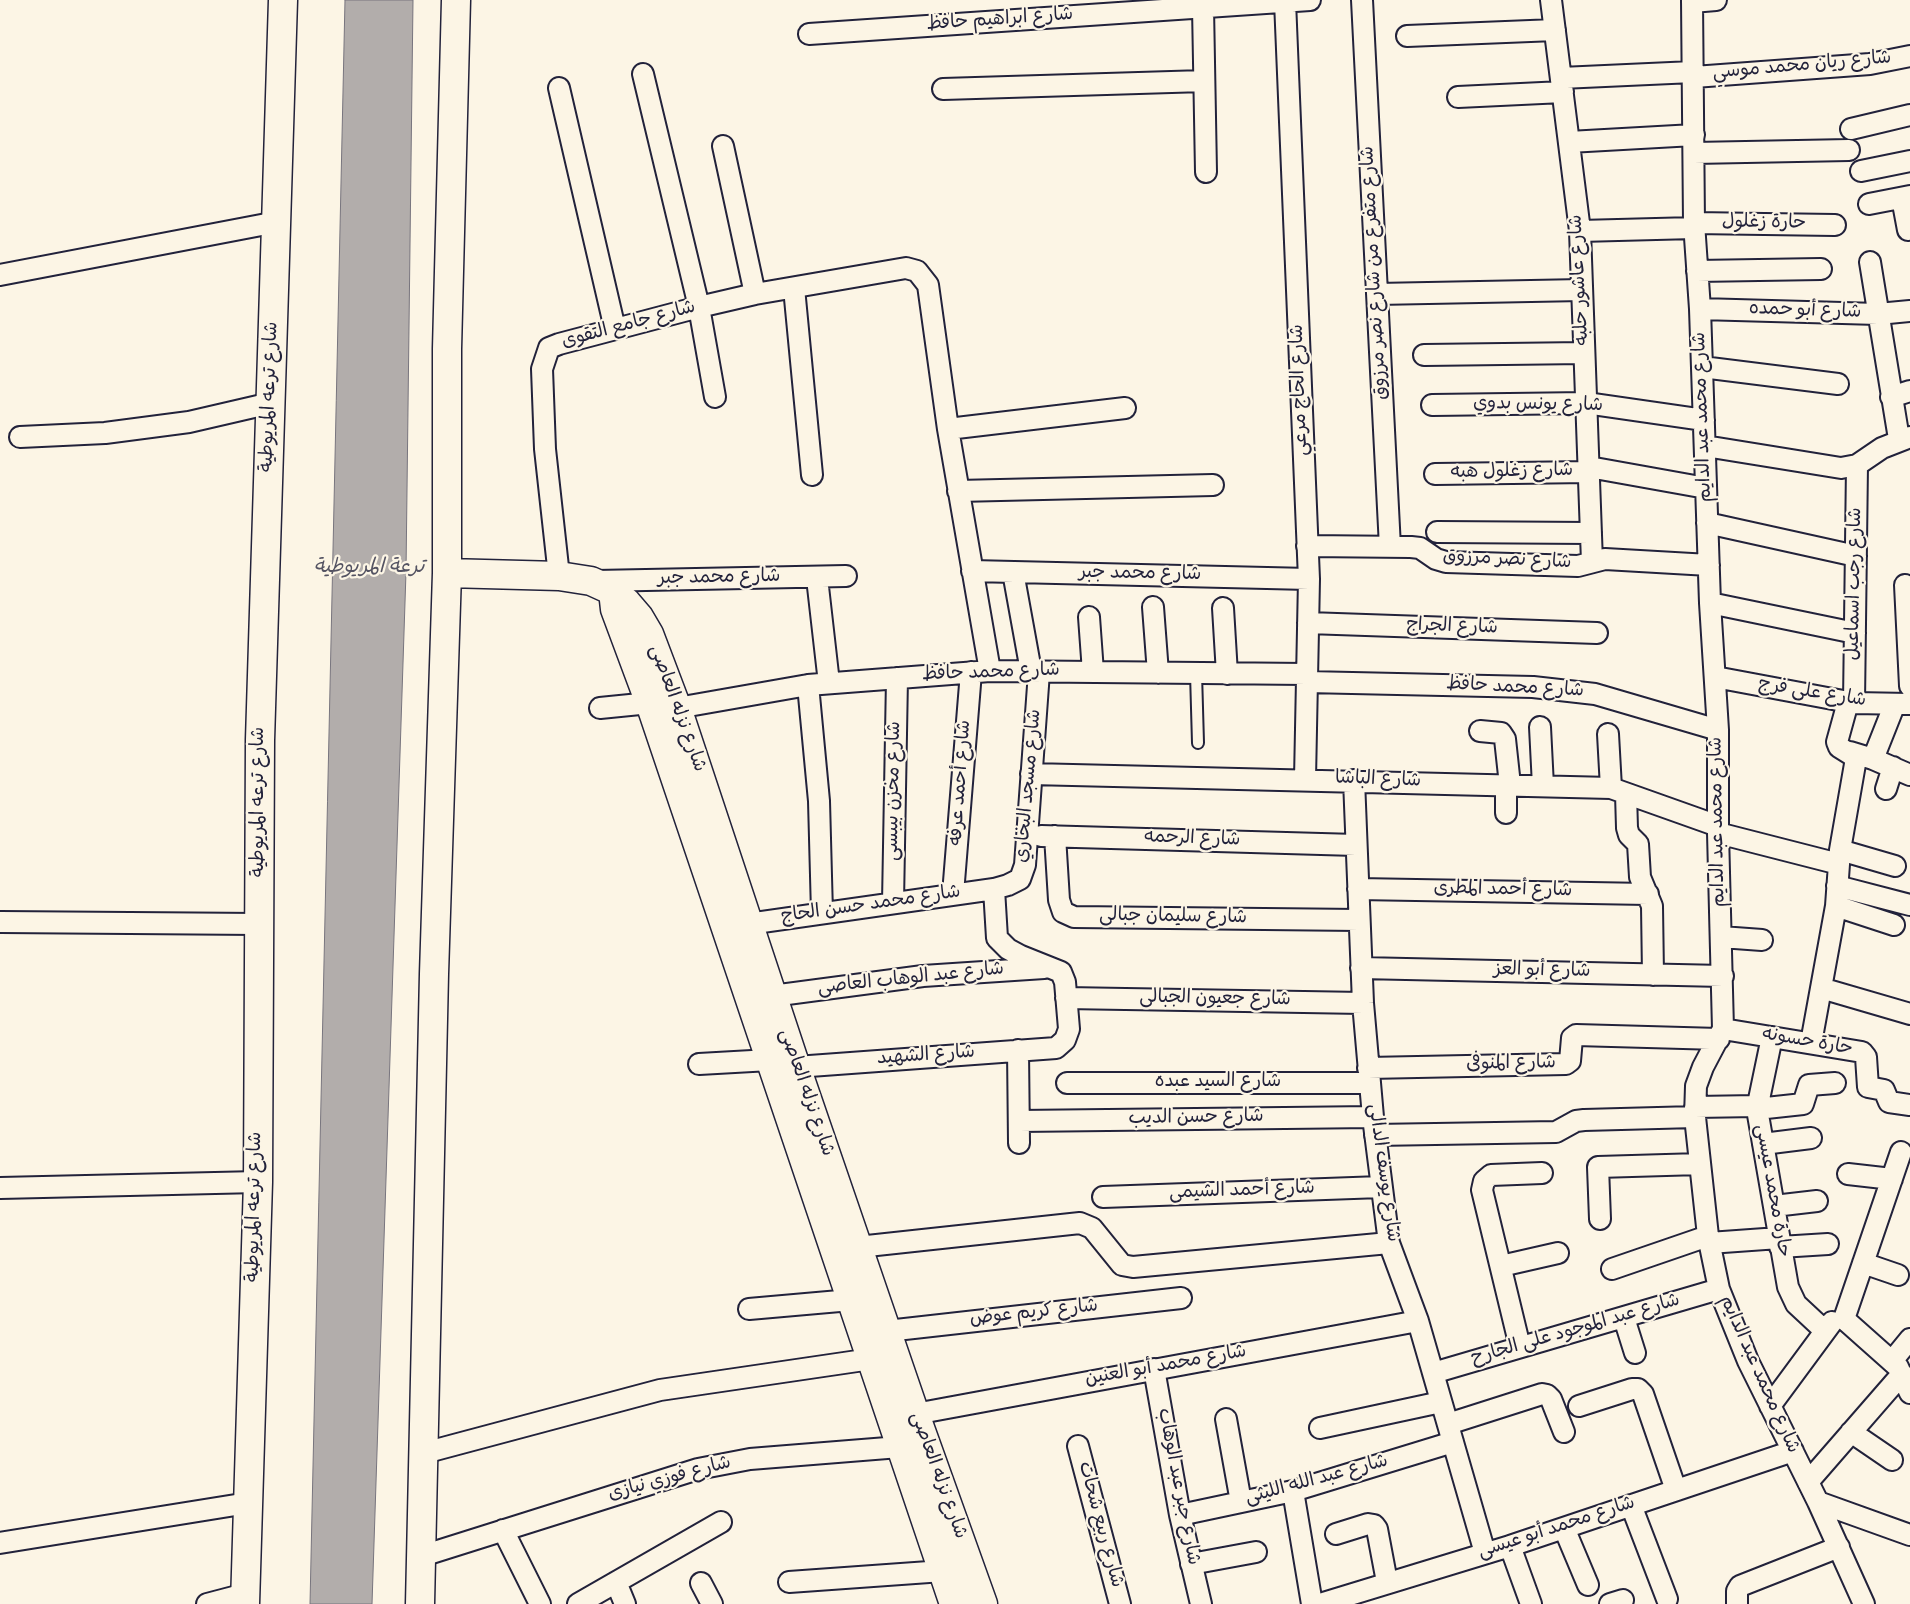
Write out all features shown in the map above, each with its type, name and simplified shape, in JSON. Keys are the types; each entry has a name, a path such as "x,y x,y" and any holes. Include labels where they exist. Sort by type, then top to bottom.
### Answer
{"main road":[{"name":"شارع ترعه المريوطية","path":"245,1599 258,1182 260,740 283,0"},
{"path":"420,1604 434,974 446,573 447,349 456,0"},
{"path":"446,573 559,576 602,586"},
{"name":"شارع نزله العاصى","path":"602,586 615,609 650,703 694,798 748,924 772,996 779,1051 858,1247 915,1414 913,1446 943,1571 954,1604"},
{"name":"شارع نزله العاصى","path":"602,586 639,618 649,634 677,708 694,798 779,1051 851,1300 870,1359 913,1446 983,1604"}],"street":[{"name":"شارع ابراهيم حافظ","path":"809,34 1203,7 1237,2 1310,0"},
{"name":"شارع متفرع من شارع نصر مرزوق","path":"1362,0 1390,547"},
{"name":"شارع عاشور حلبه","path":"1551,0 1580,230 1592,562"},
{"path":"1692,1 1716,0"},
{"name":"شارع الحاج مرعي","path":"1285,1 1308,579 1305,779"},
{"name":"شارع محمد عبد الدايم","path":"1692,1 1694,226 1700,309 1710,603 1718,730 1718,830 1723,976 1721,1034 1703,1067 1696,1086 1695,1112 1700,1164 1709,1239 1719,1289 1748,1362 1818,1502 1864,1604"},
{"path":"1203,7 1206,172"},
{"path":"1407,36 1555,30"},
{"name":"شارع ريان محمد موسي","path":"1458,97 1562,85 1694,74 1870,64 1910,56"},
{"path":"643,74 700,307 715,397"},
{"path":"943,89 1204,81"},
{"path":"559,88 615,329"},
{"path":"1851,128 1910,115"},
{"path":"1569,142 1694,144 1849,150"},
{"path":"723,146 755,294"},
{"path":"1862,171 1910,161"},
{"path":"1869,204 1906,197 1903,231"},
{"path":"0,276 277,222"},
{"name":"حارة زغلول","path":"1580,230 1694,226 1835,225"},
{"path":"1705,446 1841,468 1857,465 1882,448 1904,438 1901,394 1878,314 1870,262"},
{"name":"شارع جامع التقوى","path":"559,576 545,449 542,369 549,348 559,344 755,294 906,268 917,271 928,285 948,429"},
{"path":"1697,271 1821,269"},
{"path":"794,288 812,475"},
{"path":"1377,294 1582,290"},
{"name":"شارع أبو حمده","path":"1700,309 1878,314 1910,311"},
{"path":"1424,354 1584,353"},
{"path":"1702,367 1838,384"},
{"path":"20,437 105,434 170,425 271,403"},
{"name":"شارع يونس بدوي","path":"1432,405 1586,403 1704,420"},
{"path":"990,671 948,429 1125,408"},
{"name":"شارع رجب اسماعيل","path":"1850,752 1839,747 1837,742 1851,703 1855,633 1857,465"},
{"name":"شارع زغلول هبه","path":"1435,474 1589,470 1706,488"},
{"path":"958,491 1212,485"},
{"path":"1707,524 1856,556"},
{"path":"1436,532 1591,533"},
{"name":"شارع نصر مرزوق","path":"1307,546 1420,548 1436,559 1446,562 1578,566 1605,559 1709,565"},
{"name":"شارع محمد جبر","path":"972,571 1308,579"},
{"name":"شارع مسجد البخاري","path":"994,889 1008,885 1020,878 1025,865 1031,774 1035,672 1013,572"},
{"name":"شارع محمد جبر","path":"602,586 846,576"},
{"path":"818,578 830,683"},
{"path":"1906,585 1910,686"},
{"path":"1710,603 1855,633"},
{"path":"1154,607 1158,673"},
{"path":"1223,608 1228,674"},
{"path":"1089,617 1093,672"},
{"name":"شارع الجراج","path":"1308,623 1597,633"},
{"name":"شارع محمد حافظ","path":"677,708 808,684 970,672 1196,673 1533,687 1596,694 1718,730"},
{"name":"شارع أحمد عرفه","path":"953,894 970,672"},
{"name":"شارع على فرج","path":"1715,677 1851,703 1902,705"},
{"name":"شارع مخزن بيبسى","path":"893,903 897,678"},
{"path":"808,684 819,802 822,913"},
{"path":"600,708 650,703"},
{"path":"1873,759 1902,705"},
{"path":"1540,726 1543,786"},
{"path":"1480,731 1501,734 1505,740 1508,785 1506,813"},
{"path":"1608,734 1627,828 1629,835 1638,844 1642,886 1648,894 1652,906 1654,974"},
{"path":"1850,752 1901,771 1886,789"},
{"path":"1811,1043 1836,896 1839,857 1855,764 1855,757 1850,752"},
{"name":"شارع الباشا","path":"1031,774 1354,780 1543,786 1619,791 1718,830 1839,857 1895,866"},
{"name":"شارع يوسف الدالى","path":"1354,780 1363,1002 1374,1126 1389,1243 1418,1321 1485,1553"},
{"name":"شارع الرحمه","path":"1027,836 1356,845"},
{"name":"شارع سليمان جبالى","path":"1055,836 1060,906 1063,912 1074,917 1359,920"},
{"path":"994,889 997,938 1021,956 1061,972 1065,982 1066,998"},
{"name":"شارع محمد حسن الحاج","path":"748,924 994,889"},
{"name":"شارع أحمد المطرى","path":"1358,889 1648,894"},
{"path":"1836,896 1910,905"},
{"path":"1836,896 1894,925"},
{"path":"0,922 259,924"},
{"path":"1721,937 1762,940"},
{"name":"شارع عبد الوهاب العاصى","path":"772,996 924,976 1050,967"},
{"name":"شارع أبو العز","path":"1361,968 1723,976"},
{"path":"1821,988 1910,1014"},
{"name":"شارع الشهيد","path":"699,1064 779,1051 1018,1050 1056,1048 1065,1040 1069,1029 1066,998"},
{"name":"شارع جعيون الجبالى","path":"1066,998 1363,1002"},
{"name":"حارة حسونه","path":"1721,1034 1772,1037 1866,1054 1868,1087 1884,1090 1888,1102 1910,1105"},
{"name":"شارع المنوفى","path":"1369,1075 1566,1064 1570,1060 1572,1038 1576,1035 1721,1034"},
{"name":"حارة محمد عيسى","path":"1772,1037 1757,1108 1762,1144 1791,1296 1796,1304 1825,1331"},
{"path":"1018,1050 1019,1143"},
{"name":"شارع السيد عبده","path":"1067,1083 1369,1075"},
{"name":"شارع حسن الديب","path":"1019,1121 1374,1126 1556,1132 1576,1121 1584,1120 1803,1104 1809,1085 1834,1083"},
{"path":"1762,1144 1811,1138"},
{"path":"1844,1319 1864,1263 1899,1177 1901,1152"},
{"path":"1600,1219 1598,1167 1700,1164"},
{"path":"1520,1347 1482,1190 1484,1181 1491,1175 1542,1174"},
{"path":"1848,1174 1899,1177"},
{"path":"0,1188 258,1182"},
{"name":"شارع أحمد الشيمى","path":"1103,1197 1381,1187"},
{"path":"1774,1206 1816,1201"},
{"path":"858,1247 1080,1223 1092,1228 1122,1264 1134,1267 1389,1243"},
{"path":"1612,1269 1709,1239 1828,1244"},
{"path":"1501,1266 1558,1254"},
{"path":"1864,1263 1898,1275"},
{"name":"شارع عبد الموجود على الجارح","path":"1433,1373 1719,1289"},
{"name":"شارع كريم عوض","path":"887,1331 1181,1298"},
{"path":"750,1310 851,1300"},
{"path":"1770,1406 1825,1331 1839,1317 1844,1319 1904,1378"},
{"path":"1624,1318 1635,1354"},
{"name":"شارع محمد أبو العنين","path":"915,1414 1418,1321"},
{"path":"1808,1482 1851,1432 1904,1378 1910,1339"},
{"path":"424,1453 660,1390 870,1359"},
{"name":"شارع جبر عبد الوهاب","path":"1154,1369 1180,1515 1200,1604"},
{"path":"1579,1406 1632,1389 1638,1389 1643,1394 1676,1490"},
{"name":"شارع عبد الله الليثى","path":"1180,1515 1293,1491 1450,1433 1542,1394 1547,1395 1564,1432"},
{"path":"1320,1428 1441,1402"},
{"path":"1226,1420 1241,1502"},
{"path":"1851,1432 1892,1460"},
{"name":"شارع فوزي نيازى","path":"422,1556 698,1469 750,1459 913,1446"},
{"name":"شارع ربيع شحات","path":"1078,1446 1120,1604"},
{"name":"شارع محمد أبو عيسى","path":"1320,1604 1367,1596 1387,1582 1510,1546 1793,1451"},
{"path":"1293,1491 1312,1604"},
{"path":"1818,1502 1910,1535"},
{"path":"0,1543 248,1503"},
{"path":"1631,1505 1667,1599"},
{"path":"578,1604 721,1522"},
{"path":"1336,1534 1368,1524 1374,1525 1377,1529 1387,1582"},
{"path":"1564,1528 1588,1585"},
{"path":"503,1530 540,1604"},
{"path":"1510,1546 1531,1604"},
{"path":"1737,1604 1736,1591 1740,1586 1839,1547"},
{"path":"1192,1564 1256,1552"},
{"path":"789,1582 943,1571"},
{"path":"616,1582 625,1604"},
{"path":"701,1583 712,1604"},
{"path":"207,1604 245,1599"}],"lane":[{"path":"1196,673 1198,743"}],"water":[{"name":"ترعة المريوطية","path":"345,0 413,0 406,572 372,1604 310,1604"}]}
